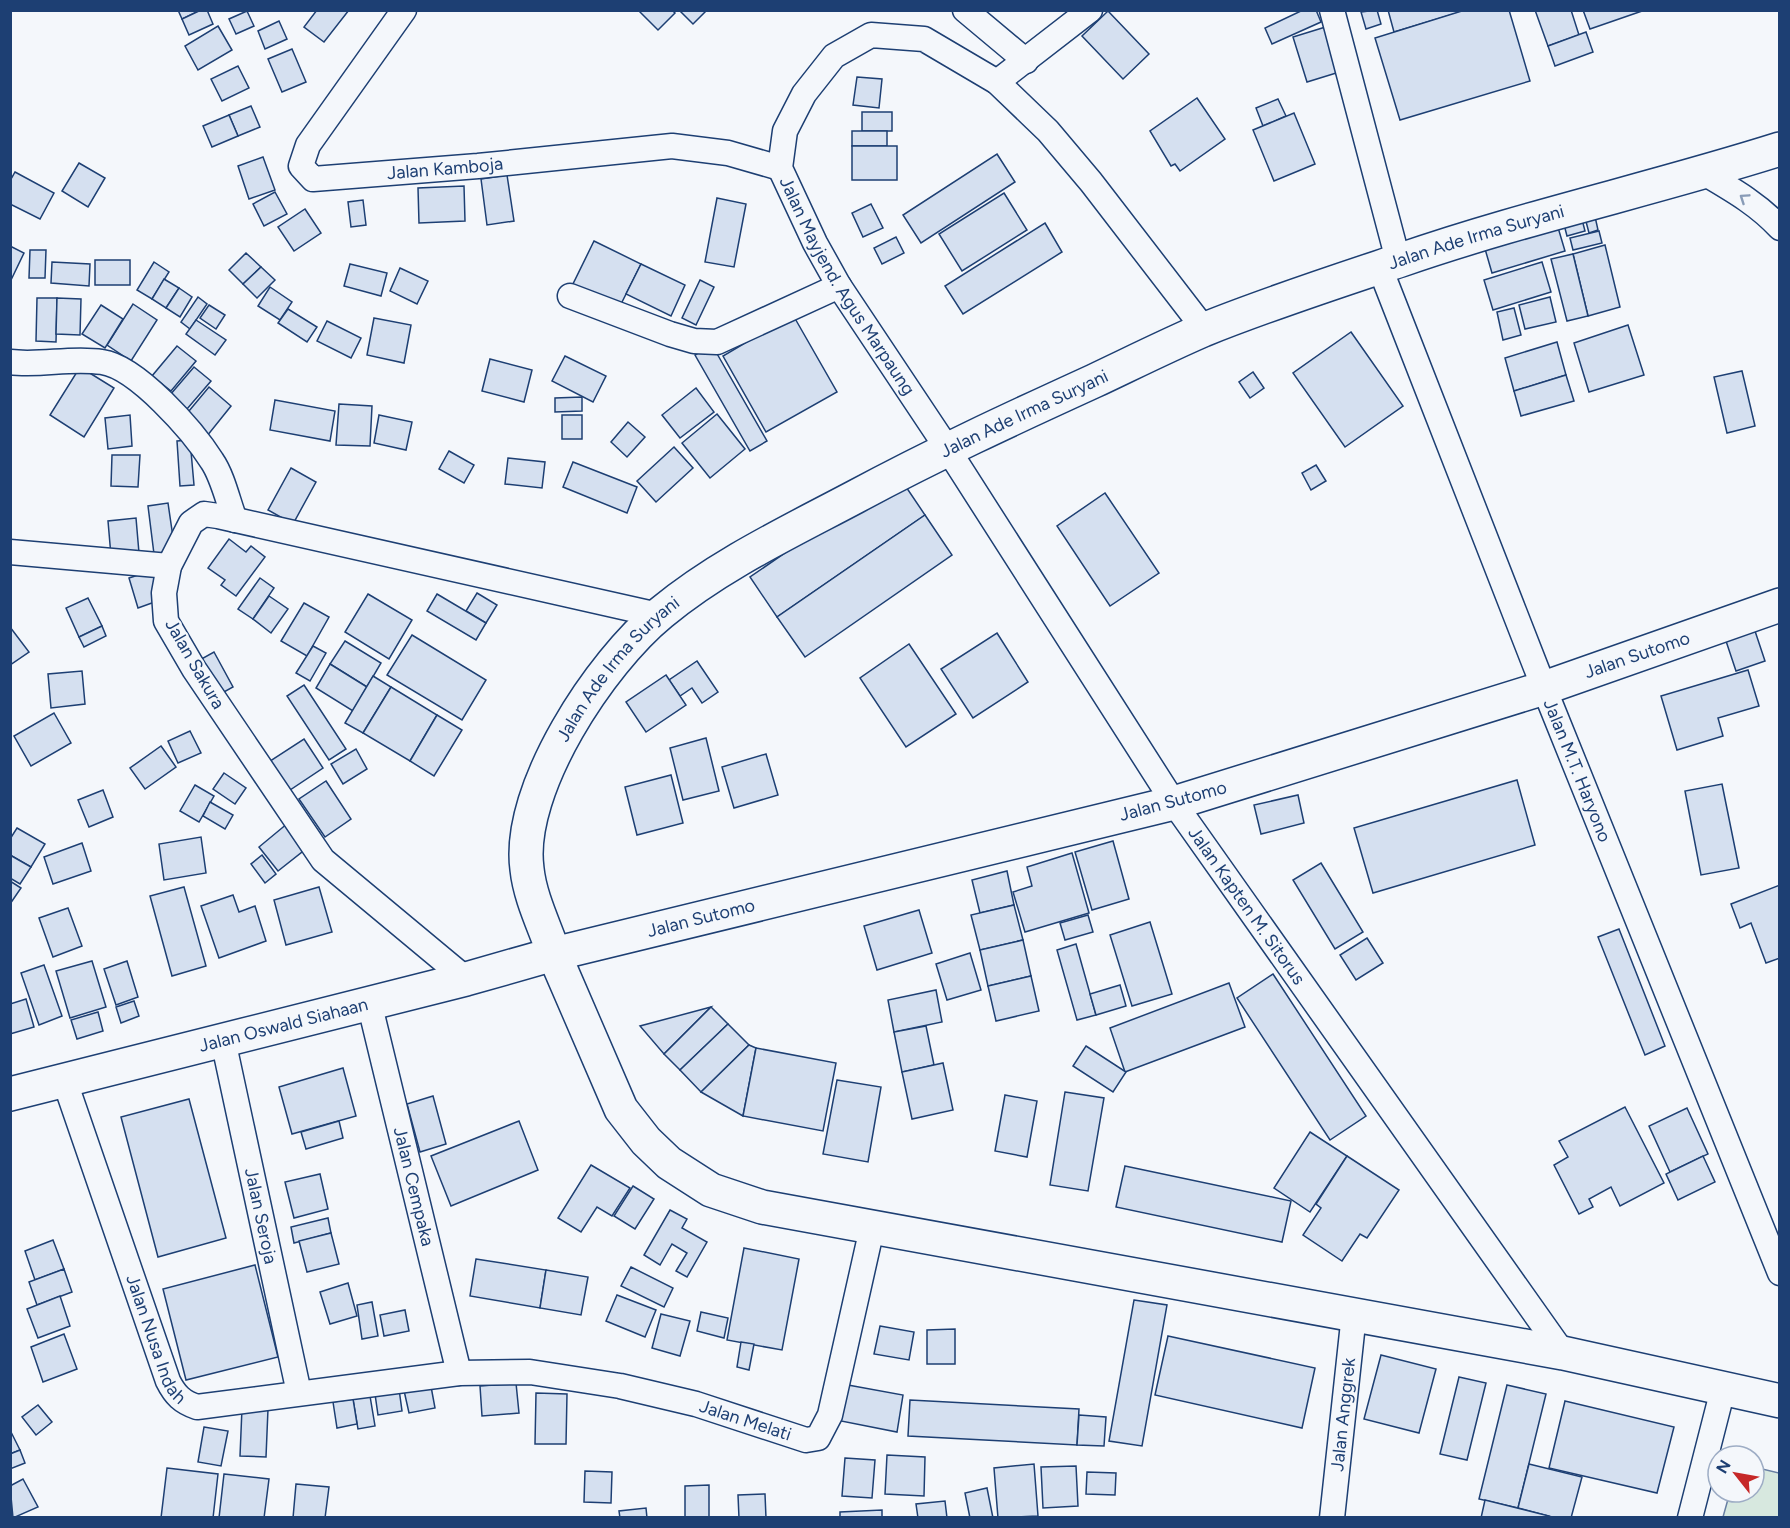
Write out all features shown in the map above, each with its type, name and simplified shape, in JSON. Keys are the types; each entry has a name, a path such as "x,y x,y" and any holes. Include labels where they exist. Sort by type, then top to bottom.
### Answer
{"main road":[{"name":"Jalan Ade Irma Suryani","path":"1779,149 1704,173 1588,202 1389,264 1205,330 947,448 753,552 692,590 658,615 613,662 589,695 549,766 535,804 528,837 526,868 554,954 621,1109 646,1141 669,1163 711,1190 762,1207 1563,1353 1779,1401"},
{"name":"Jalan Sutomo","path":"554,954 1174,804 1544,688 1779,605"},
{"name":"Jalan Oswald Siahaan","path":"10,1094 466,979 554,954"}],"street":[{"name":"Jalan Kamboja","path":"404,10 308,145 301,166 313,180 672,146 728,153 780,168"},
{"path":"965,10 1026,61"},
{"path":"997,82 1090,10"},
{"name":"Jalan M.T. Haryono","path":"1332,10 1389,264 1544,688 1779,1273"},
{"name":"Jalan Mayjend. Agus Marpaung","path":"947,448 839,286 814,243 780,168 785,131 804,94 834,56 871,35 924,39 997,82 1048,131 1091,182 1205,330"},
{"path":"1704,173 1744,197 1767,214 1779,228"},
{"path":"570,296 670,334 694,341 717,342 839,286"},
{"path":"10,362 67,360 102,362 119,366 155,393 213,462 235,520"},
{"name":"Jalan Kapten M. Sitorus","path":"947,448 1174,804 1563,1353"},
{"name":"Jalan Sakura","path":"466,979 323,860 194,669 166,621 164,593 169,566 182,538 191,523 204,514 658,615"},
{"path":"10,552 169,566"},
{"name":"Jalan Cempaka","path":"369,1002 459,1372"},
{"name":"Jalan Seroja","path":"223,1040 299,1393"},
{"name":"Jalan Nusa Indah","path":"64,1079 174,1394 185,1403 197,1407 459,1372"},
{"name":"Jalan Melati","path":"459,1372 530,1372 620,1386 696,1404 806,1440 818,1438 830,1415 872,1228"},
{"name":"Jalan Anggrek","path":"1332,1518 1354,1314"},
{"path":"1690,1518 1723,1389"}],"shaded area":[{"path":"1766,1470 1779,1473 1779,1517 1723,1517 1727,1504 1766,1504"}],"building":[{"path":"178,10 201,10 182,19"},
{"path":"201,10 207,10 213,24 189,35 182,19"},
{"path":"317,10 349,10 324,42 304,27"},
{"path":"638,10 672,10 675,13 658,30"},
{"path":"679,10 707,10 693,24"},
{"path":"1303,10 1316,10 1321,22 1272,44 1265,28"},
{"path":"1377,10 1381,24 1366,29 1361,12"},
{"path":"1388,10 1464,10 1464,11 1394,32"},
{"path":"1465,10 1509,10 1530,81 1400,120 1375,38"},
{"path":"1535,10 1571,10 1579,35 1548,46"},
{"path":"1583,10 1645,10 1590,29"},
{"path":"247,11 254,26 236,34 229,19"},
{"path":"1108,11 1149,54 1123,79 1082,36"},
{"path":"279,21 287,39 265,49 258,31"},
{"path":"1332,25 1346,70 1307,82 1293,37"},
{"path":"218,26 232,50 198,70 185,46"},
{"path":"1586,32 1593,52 1555,66 1548,46"},
{"path":"292,49 306,82 282,92 268,59"},
{"path":"238,66 249,88 222,101 211,79"},
{"path":"857,77 882,79 879,108 853,105"},
{"path":"1197,98 1225,139 1180,171 1175,164 1171,166 1150,131"},
{"path":"1278,99 1286,116 1263,126 1256,108"},
{"path":"251,106 260,127 238,136 229,115"},
{"path":"862,112 892,112 892,131 862,131"},
{"path":"1294,113 1315,164 1274,181 1253,130"},
{"path":"229,115 238,136 212,147 203,126"},
{"path":"852,131 887,131 887,146 852,146"},
{"path":"852,146 897,146 897,180 852,180"},
{"path":"997,154 1015,182 921,243 903,215"},
{"path":"263,157 275,190 249,199 238,166"},
{"path":"79,163 105,178 88,207 62,191"},
{"path":"15,172 54,193 40,219 10,204 10,181"},
{"path":"507,175 514,221 487,225 481,179"},
{"path":"464,186 465,221 419,223 418,188"},
{"path":"275,192 287,214 264,226 253,204"},
{"path":"1004,193 1027,230 962,271 939,234"},
{"path":"717,198 746,204 734,267 705,262"},
{"path":"363,200 366,225 351,227 348,202"},
{"path":"1592,203 1598,230 1589,233 1582,206"},
{"path":"871,204 883,228 863,237 852,213"},
{"path":"1579,208 1585,231 1567,236 1561,213"},
{"path":"305,209 321,233 294,251 278,227"},
{"path":"1554,214 1565,251 1492,273 1481,235"},
{"path":"1045,223 1062,252 963,314 945,286"},
{"path":"1599,231 1602,243 1573,250 1570,238"},
{"path":"896,237 904,253 882,264 874,248"},
{"path":"594,241 641,264 619,308 572,286"},
{"path":"1605,245 1620,307 1588,316 1573,254"},
{"path":"10,246 24,253 11,280 10,280"},
{"path":"30,250 46,250 45,278 29,278"},
{"path":"246,253 261,267 243,284 229,270"},
{"path":"1573,254 1588,316 1567,321 1551,259"},
{"path":"95,260 130,260 130,285 95,285"},
{"path":"52,262 90,264 89,286 51,283"},
{"path":"154,262 169,272 152,299 137,290"},
{"path":"1542,262 1551,292 1493,310 1484,280"},
{"path":"350,264 387,273 381,296 344,286"},
{"path":"641,264 685,285 671,316 626,294"},
{"path":"261,267 275,280 257,298 243,284"},
{"path":"400,268 428,281 417,304 390,291"},
{"path":"164,279 179,288 166,308 152,299"},
{"path":"700,280 714,287 696,325 682,318"},
{"path":"270,287 292,302 280,320 258,306"},
{"path":"179,288 192,297 180,317 166,308"},
{"path":"198,297 207,304 190,329 181,322"},
{"path":"1550,297 1556,322 1525,329 1519,305"},
{"path":"37,298 57,298 56,342 36,341"},
{"path":"57,298 81,299 80,335 56,334"},
{"path":"133,304 157,320 131,361 107,345"},
{"path":"101,305 123,319 105,348 82,334"},
{"path":"209,305 225,315 216,329 200,318"},
{"path":"1514,308 1521,335 1503,340 1497,312"},
{"path":"288,309 317,327 307,342 278,323"},
{"path":"793,315 837,392 766,432 723,356"},
{"path":"374,318 411,325 404,363 367,355"},
{"path":"196,320 226,340 215,355 186,334"},
{"path":"327,321 361,338 351,358 317,341"},
{"path":"1628,325 1644,375 1589,392 1574,343"},
{"path":"1351,332 1403,406 1345,447 1293,373"},
{"path":"1557,342 1566,375 1514,391 1505,358"},
{"path":"712,345 767,441 750,451 695,355"},
{"path":"177,346 196,361 171,391 152,376"},
{"path":"565,356 606,376 593,402 552,381"},
{"path":"490,359 532,370 524,402 482,391"},
{"path":"80,367 114,388 84,437 50,415"},
{"path":"194,367 211,381 181,416 164,402"},
{"path":"1742,371 1755,426 1727,433 1714,377"},
{"path":"1253,372 1264,388 1250,398 1239,382"},
{"path":"1566,375 1574,401 1521,416 1514,391"},
{"path":"209,387 231,406 207,436 184,417"},
{"path":"696,388 714,412 680,438 662,415"},
{"path":"582,397 582,411 555,412 555,398"},
{"path":"275,400 335,411 330,441 270,430"},
{"path":"339,404 372,406 370,446 336,445"},
{"path":"717,414 745,449 710,478 682,443"},
{"path":"130,415 132,446 108,449 105,418"},
{"path":"379,415 412,422 406,450 374,443"},
{"path":"562,415 582,415 582,439 562,439"},
{"path":"628,422 645,437 627,457 611,442"},
{"path":"190,440 194,485 180,486 177,441"},
{"path":"674,447 693,468 656,502 637,481"},
{"path":"449,451 474,465 464,483 439,469"},
{"path":"112,455 140,455 138,487 111,486"},
{"path":"508,458 545,462 542,488 505,484"},
{"path":"573,462 637,487 627,513 563,487"},
{"path":"1316,465 1326,481 1311,490 1302,473"},
{"path":"291,468 316,482 293,524 268,510"},
{"path":"898,475 925,515 777,617 750,577"},
{"path":"1105,493 1159,573 1110,606 1057,526"},
{"path":"168,503 175,551 154,554 148,506"},
{"path":"925,515 952,555 805,657 777,617"},
{"path":"136,518 139,553 111,556 108,521"},
{"path":"229,539 246,552 251,546 265,557 236,596 221,585 225,580 208,568"},
{"path":"154,570 163,599 138,608 129,578"},
{"path":"260,578 274,588 253,619 238,609"},
{"path":"477,593 497,605 486,623 466,611"},
{"path":"368,594 412,620 389,659 345,632"},
{"path":"437,594 486,623 476,640 427,611"},
{"path":"269,596 288,609 271,633 253,619"},
{"path":"88,598 102,626 79,637 66,608"},
{"path":"304,603 329,617 307,656 281,641"},
{"path":"102,626 106,636 84,647 79,637"},
{"path":"10,627 29,652 10,665"},
{"path":"1754,628 1765,661 1736,671 1725,638"},
{"path":"997,633 1028,682 973,718 941,669"},
{"path":"412,635 486,680 462,720 387,675"},
{"path":"345,641 381,663 367,687 330,664"},
{"path":"909,644 956,714 906,747 860,678"},
{"path":"313,646 326,653 310,681 296,673"},
{"path":"214,652 233,687 215,697 196,662"},
{"path":"697,661 718,692 702,703 692,688 680,696 669,680"},
{"path":"330,664 367,687 353,711 316,688"},
{"path":"1748,670 1759,706 1718,718 1723,736 1677,750 1661,696"},
{"path":"82,671 85,704 51,708 48,674"},
{"path":"666,675 686,705 646,732 626,702"},
{"path":"373,676 391,687 363,733 345,723"},
{"path":"304,685 346,749 329,760 287,696"},
{"path":"391,687 437,715 410,761 363,733"},
{"path":"54,713 71,743 31,766 14,736"},
{"path":"437,715 462,730 434,776 410,761"},
{"path":"190,731 201,753 178,763 168,741"},
{"path":"706,738 719,791 683,800 670,748"},
{"path":"304,739 323,768 281,796 261,767"},
{"path":"161,746 176,767 145,789 130,768"},
{"path":"356,749 367,769 343,784 331,764"},
{"path":"766,754 778,795 734,808 722,767"},
{"path":"224,773 246,788 235,804 213,789"},
{"path":"671,775 683,823 637,835 625,787"},
{"path":"1517,780 1535,845 1373,893 1354,828"},
{"path":"326,781 351,819 325,837 299,799"},
{"path":"1722,784 1739,868 1701,875 1685,791"},
{"path":"195,785 214,796 199,822 180,811"},
{"path":"103,790 113,817 89,827 78,800"},
{"path":"1298,795 1304,823 1261,834 1254,805"},
{"path":"210,802 233,815 225,829 203,816"},
{"path":"288,823 307,848 278,871 259,847"},
{"path":"17,828 45,844 31,867 10,855 10,839"},
{"path":"201,837 206,873 164,880 159,844"},
{"path":"1113,841 1129,899 1092,910 1075,852"},
{"path":"82,843 91,871 53,884 44,857"},
{"path":"1072,853 1089,913 1025,932 1013,892 1032,886 1027,867"},
{"path":"10,855 31,867 20,884 10,878"},
{"path":"262,855 276,874 265,883 251,864"},
{"path":"1321,863 1363,932 1335,949 1293,880"},
{"path":"1007,871 1014,905 980,913 972,880"},
{"path":"10,881 21,888 10,904"},
{"path":"1780,885 1780,958 1766,963 1751,923 1740,928 1731,904"},
{"path":"184,887 206,966 172,976 150,896"},
{"path":"319,887 332,932 286,945 274,900"},
{"path":"233,895 239,912 255,906 266,941 219,958 201,906"},
{"path":"1014,905 1023,940 980,950 971,915"},
{"path":"68,908 82,946 53,957 39,918"},
{"path":"919,910 932,953 877,970 864,926"},
{"path":"1088,915 1093,932 1065,940 1060,923"},
{"path":"1150,922 1172,994 1132,1006 1110,935"},
{"path":"1619,929 1665,1046 1645,1055 1598,937"},
{"path":"1367,938 1383,963 1356,980 1340,955"},
{"path":"1023,940 1031,976 988,986 980,950"},
{"path":"1076,944 1096,1015 1077,1020 1057,950"},
{"path":"970,953 981,990 947,1000 936,964"},
{"path":"92,961 106,1007 70,1018 56,971"},
{"path":"127,961 138,997 116,1005 104,969"},
{"path":"44,965 62,1016 39,1025 21,973"},
{"path":"1273,974 1366,1116 1330,1140 1237,998"},
{"path":"1031,976 1039,1011 996,1021 988,986"},
{"path":"1229,983 1245,1027 1125,1072 1110,1028"},
{"path":"1120,985 1126,1006 1096,1015 1090,994"},
{"path":"936,990 942,1022 894,1032 888,1000"},
{"path":"26,999 34,1027 10,1034 10,1004"},
{"path":"134,1001 139,1016 121,1023 116,1007"},
{"path":"711,1007 664,1054 640,1026"},
{"path":"711,1007 728,1024 680,1070 664,1054"},
{"path":"98,1012 103,1031 77,1039 71,1020"},
{"path":"728,1024 749,1045 701,1092 680,1070"},
{"path":"926,1026 934,1065 902,1072 894,1032"},
{"path":"749,1045 756,1048 743,1116 701,1092"},
{"path":"1086,1046 1126,1072 1113,1092 1073,1066"},
{"path":"756,1048 836,1063 823,1131 743,1116"},
{"path":"943,1063 953,1110 912,1119 902,1072"},
{"path":"343,1068 356,1116 292,1134 279,1087"},
{"path":"837,1080 881,1087 868,1162 823,1154"},
{"path":"1065,1092 1104,1098 1088,1191 1050,1185"},
{"path":"1005,1095 1037,1101 1027,1157 995,1151"},
{"path":"433,1096 446,1144 420,1152 407,1104"},
{"path":"189,1099 226,1238 158,1257 121,1117"},
{"path":"1625,1107 1664,1183 1620,1206 1611,1187 1589,1199 1593,1207 1579,1214 1554,1165 1568,1157 1559,1141"},
{"path":"1687,1108 1708,1154 1670,1172 1649,1126"},
{"path":"339,1121 343,1138 306,1149 301,1132"},
{"path":"519,1121 538,1170 451,1206 431,1156"},
{"path":"1310,1132 1347,1156 1310,1212 1274,1188"},
{"path":"1347,1156 1399,1190 1367,1238 1360,1234 1342,1261 1303,1235 1321,1208 1316,1204"},
{"path":"1703,1156 1715,1182 1678,1200 1666,1174"},
{"path":"591,1165 630,1188 612,1216 597,1207 581,1232 558,1218"},
{"path":"1125,1166 1291,1201 1282,1242 1116,1207"},
{"path":"320,1174 328,1209 294,1218 285,1182"},
{"path":"633,1186 654,1199 635,1229 614,1216"},
{"path":"670,1210 687,1219 682,1228 707,1242 687,1277 676,1271 687,1253 672,1244 660,1265 644,1255"},
{"path":"328,1218 331,1233 294,1243 291,1227"},
{"path":"331,1233 339,1264 307,1272 299,1241"},
{"path":"53,1240 64,1269 35,1280 25,1251"},
{"path":"744,1248 799,1259 782,1350 727,1340"},
{"path":"476,1259 546,1270 540,1308 470,1296"},
{"path":"255,1265 278,1357 186,1380 163,1289"},
{"path":"631,1267 673,1288 664,1307 621,1286"},
{"path":"64,1269 72,1292 37,1305 29,1282"},
{"path":"546,1270 588,1277 581,1315 540,1308"},
{"path":"348,1283 357,1316 330,1324 320,1292"},
{"path":"617,1295 656,1310 645,1337 606,1321"},
{"path":"60,1296 70,1326 38,1338 27,1309"},
{"path":"1134,1300 1167,1305 1142,1446 1109,1441"},
{"path":"372,1302 378,1336 362,1339 357,1305"},
{"path":"405,1310 409,1331 384,1336 380,1315"},
{"path":"701,1312 728,1318 724,1338 697,1331"},
{"path":"661,1314 690,1321 680,1356 652,1348"},
{"path":"880,1326 914,1332 909,1360 874,1354"},
{"path":"955,1329 955,1364 927,1364 927,1330"},
{"path":"64,1334 77,1369 43,1382 31,1347"},
{"path":"1168,1336 1315,1368 1302,1428 1155,1395"},
{"path":"741,1342 754,1344 749,1370 737,1367"},
{"path":"1381,1355 1436,1369 1419,1433 1364,1419"},
{"path":"1459,1377 1486,1383 1467,1460 1440,1454"},
{"path":"430,1381 435,1408 409,1413 403,1386"},
{"path":"516,1383 519,1413 482,1416 480,1386"},
{"path":"848,1385 903,1395 897,1432 841,1421"},
{"path":"1507,1385 1546,1394 1518,1508 1479,1499"},
{"path":"399,1389 402,1411 378,1415 375,1394"},
{"path":"536,1393 567,1394 566,1444 535,1444"},
{"path":"370,1396 375,1426 358,1429 353,1399"},
{"path":"353,1399 357,1424 337,1428 333,1402"},
{"path":"910,1400 1079,1409 1077,1445 908,1436"},
{"path":"1565,1401 1674,1427 1657,1493 1549,1468"},
{"path":"38,1405 52,1422 36,1435 22,1417"},
{"path":"242,1408 268,1409 266,1457 240,1456"},
{"path":"1079,1415 1106,1417 1104,1446 1077,1445"},
{"path":"204,1427 228,1431 221,1466 198,1462"},
{"path":"10,1430 20,1450 10,1454"},
{"path":"20,1450 25,1463 10,1469 10,1454"},
{"path":"887,1455 925,1457 924,1496 885,1494"},
{"path":"845,1458 875,1460 872,1498 842,1496"},
{"path":"1034,1464 1038,1516 998,1518 994,1468"},
{"path":"1529,1464 1582,1477 1571,1518 1556,1518 1518,1508"},
{"path":"1076,1466 1078,1506 1043,1508 1041,1467"},
{"path":"167,1468 218,1474 213,1518 161,1518"},
{"path":"585,1471 612,1472 611,1503 584,1502"},
{"path":"1087,1472 1116,1473 1115,1495 1086,1494"},
{"path":"224,1474 269,1479 264,1518 219,1518"},
{"path":"23,1479 38,1507 13,1518 10,1486"},
{"path":"296,1484 329,1487 325,1518 293,1518"},
{"path":"709,1485 709,1518 685,1518 685,1486"},
{"path":"987,1488 993,1518 970,1518 965,1493"},
{"path":"765,1494 766,1518 739,1518 738,1495"},
{"path":"1485,1500 1549,1516 1549,1518 1481,1518"},
{"path":"945,1501 947,1518 918,1518 916,1504"},
{"path":"646,1508 647,1518 620,1518 619,1511"},
{"path":"882,1510 882,1518 840,1518 840,1512"}]}
